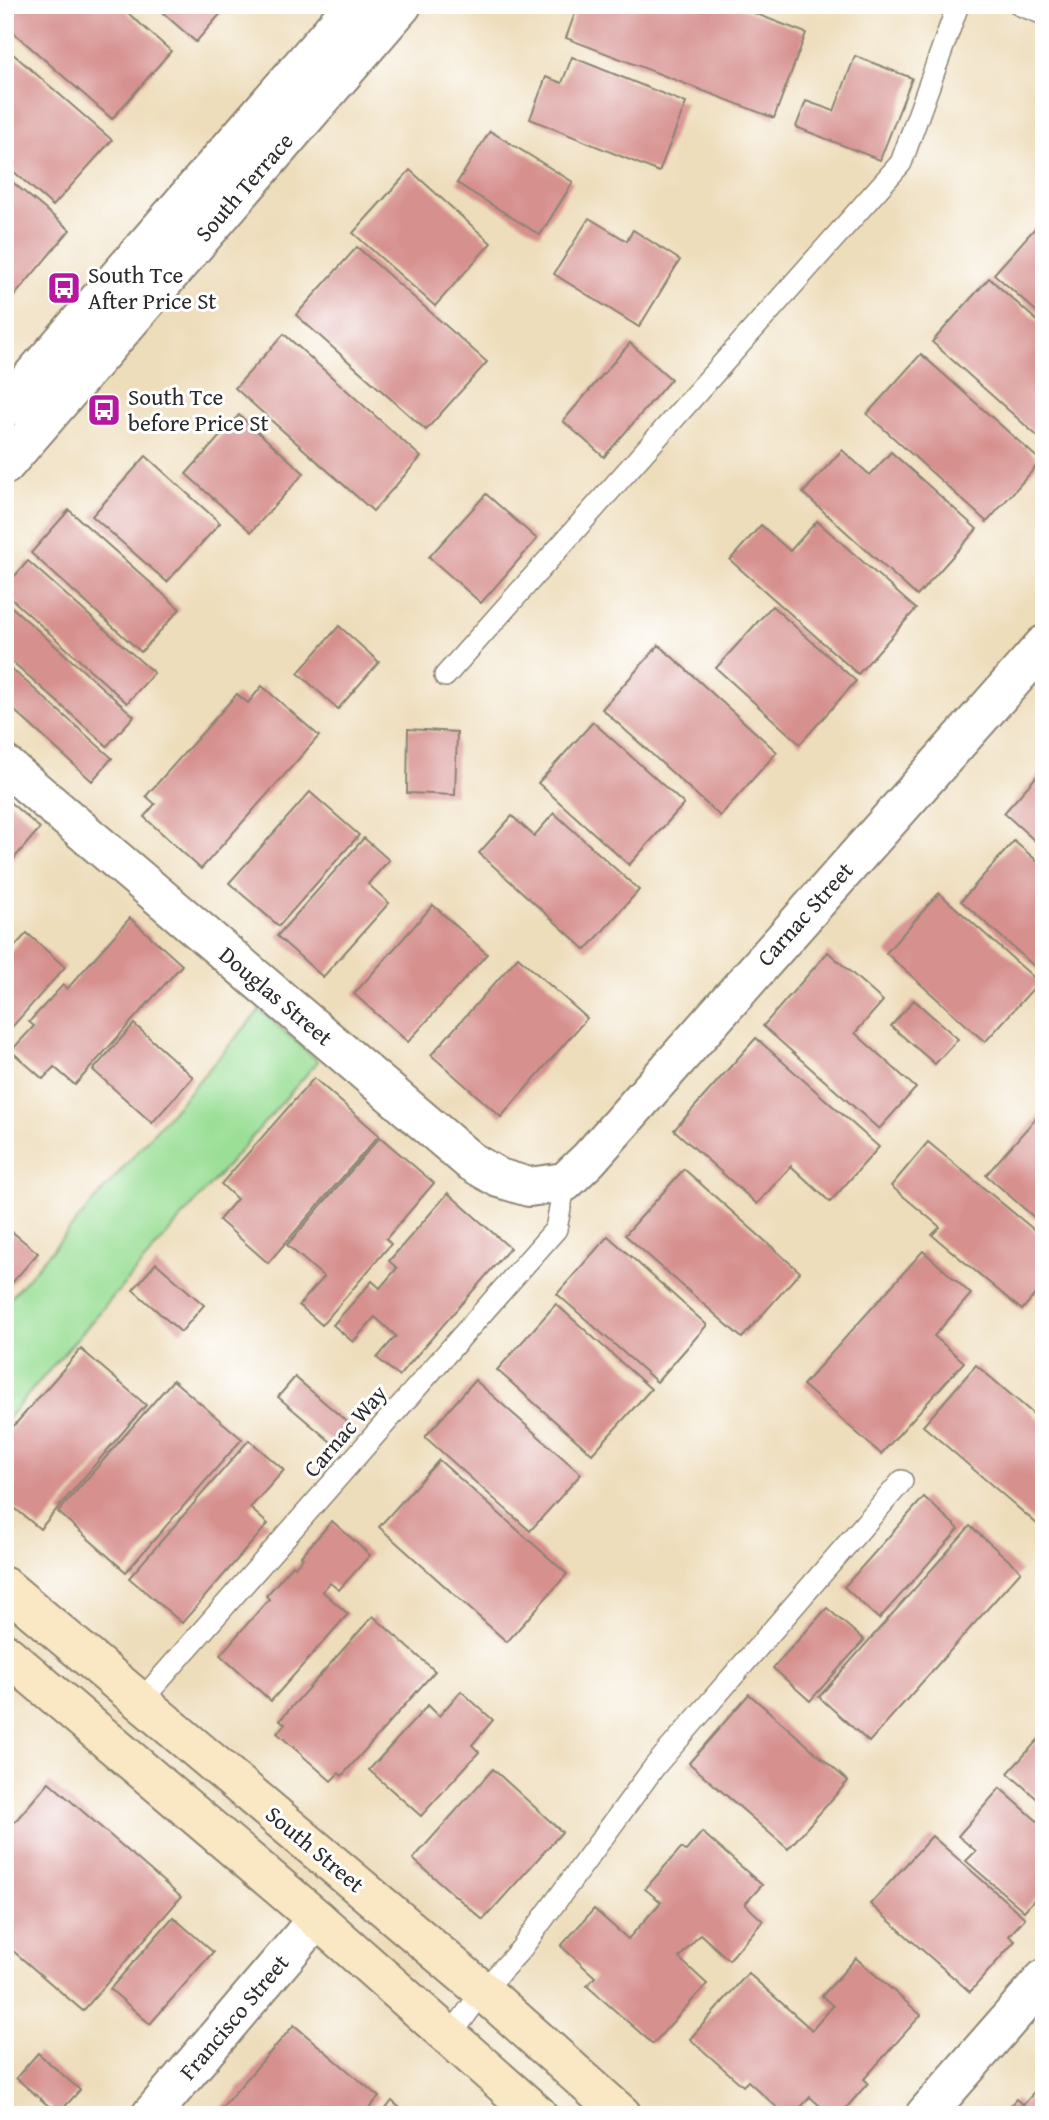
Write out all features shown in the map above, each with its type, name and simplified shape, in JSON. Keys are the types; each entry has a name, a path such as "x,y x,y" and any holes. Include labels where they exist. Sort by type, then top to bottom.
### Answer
{"main road":[{"name":"South Street","path":"5,1587 483,1992 622,2115"},
{"path":"5,1653 317,1919 538,2115"}],"street":[{"name":"South Terrace","path":"5,408 354,5"},
{"name":"South Terrace","path":"5,465 402,5"},
{"name":"Carnac Street","path":"565,1182 598,1149 1044,645"},
{"name":"Douglas Street","path":"5,765 470,1161 499,1178 529,1187 565,1182"},
{"name":"Francisco Street","path":"151,2115 317,1919"},
{"path":"925,2115 1044,1979"}],"lane":[{"path":"445,676 901,163 958,5"},
{"path":"1020,5 1044,14"},
{"name":"Carnac Way","path":"140,1702 556,1229 565,1182"},
{"path":"450,2036 483,1992 521,1949 655,1766 902,1481"}],"green space":[{"path":"260,1010 318,1061 5,1421 5,1304"}],"building":[{"path":"5,5 119,5 171,51 112,119 5,25"},
{"path":"154,5 228,5 196,42"},
{"path":"578,5 733,5 806,33 774,118 566,38"},
{"path":"5,47 112,140 53,206 5,164"},
{"path":"855,56 912,78 880,160 796,127 806,101 834,111"},
{"path":"572,57 686,103 659,172 530,119 546,77 562,83"},
{"path":"490,131 573,182 540,235 457,183"},
{"path":"410,170 491,243 435,306 353,233"},
{"path":"5,176 70,230 5,307"},
{"path":"589,218 627,241 633,230 680,260 639,327 554,274"},
{"path":"1036,227 1044,234 1044,318 994,274"},
{"path":"357,247 487,362 426,430 296,315"},
{"path":"989,278 1044,327 1044,442 932,342"},
{"path":"284,334 421,457 373,511 235,388"},
{"path":"630,343 671,379 604,457 563,421"},
{"path":"921,354 1041,461 987,522 867,414"},
{"path":"239,415 304,473 251,532 186,474"},
{"path":"842,450 870,475 891,452 977,529 917,596 803,493"},
{"path":"146,456 220,523 167,582 92,516"},
{"path":"486,494 537,539 481,603 429,557"},
{"path":"69,510 180,609 141,652 31,553"},
{"path":"817,521 916,609 858,674 730,560 761,525 790,551"},
{"path":"28,561 154,673 127,703 5,593 5,587"},
{"path":"5,601 134,716 107,746 5,655"},
{"path":"772,606 856,681 800,744 716,668"},
{"path":"339,626 379,662 338,709 298,673"},
{"path":"659,645 777,752 720,816 602,709"},
{"path":"5,663 112,758 92,781 5,702"},
{"path":"262,686 319,736 201,869 144,817 155,804 146,796 237,694 248,703"},
{"path":"593,722 684,804 629,865 538,783"},
{"path":"408,729 457,732 455,795 407,793"},
{"path":"1044,768 1044,849 1004,813"},
{"path":"310,792 359,835 279,926 229,883"},
{"path":"5,798 40,828 5,869"},
{"path":"554,813 639,890 586,950 479,853 512,816 534,836"},
{"path":"364,838 389,860 368,884 389,903 323,977 277,936"},
{"path":"1014,841 1044,867 1044,975 961,901"},
{"path":"939,893 1039,982 985,1042 886,953"},
{"path":"433,905 487,954 408,1042 354,994"},
{"path":"130,918 182,965 75,1085 54,1067 43,1079 11,1051 34,1026 29,1022 63,985 67,989"},
{"path":"27,933 65,967 12,1027 5,1021 5,957"},
{"path":"828,952 883,1001 855,1033 916,1088 879,1129 763,1026"},
{"path":"518,957 587,1018 501,1117 431,1055"},
{"path":"914,1000 958,1039 935,1064 891,1026"},
{"path":"134,1024 193,1077 152,1123 93,1070"},
{"path":"756,1038 879,1147 830,1202 791,1166 757,1204 674,1130"},
{"path":"314,1078 379,1135 268,1263 219,1220 237,1199 221,1184"},
{"path":"1044,1109 1044,1226 986,1175"},
{"path":"380,1137 434,1183 386,1239 391,1244 322,1325 299,1305 324,1277 287,1245"},
{"path":"928,1142 1044,1238 1044,1284 1022,1310 932,1235 940,1227 891,1186"},
{"path":"684,1169 800,1272 742,1338 625,1235"},
{"path":"448,1193 510,1248 399,1376 377,1358 396,1336 375,1317 353,1342 333,1325 372,1281 380,1288 397,1268 389,1261"},
{"path":"5,1226 38,1253 5,1291"},
{"path":"608,1236 707,1325 657,1382 557,1294"},
{"path":"923,1251 971,1294 934,1336 964,1362 881,1454 803,1385"},
{"path":"156,1263 204,1305 181,1332 133,1290"},
{"path":"556,1304 651,1389 592,1454 497,1370"},
{"path":"81,1349 146,1405 40,1529 5,1500 5,1436"},
{"path":"976,1365 1044,1423 1044,1530 923,1426"},
{"path":"295,1377 353,1427 337,1447 278,1397"},
{"path":"173,1380 242,1439 126,1572 58,1512"},
{"path":"475,1380 581,1474 530,1531 425,1437"},
{"path":"249,1440 284,1470 250,1508 268,1524 182,1623 129,1578"},
{"path":"439,1460 567,1574 507,1642 379,1527"},
{"path":"924,1497 959,1529 879,1619 844,1587"},
{"path":"332,1521 370,1555 339,1590 330,1583 322,1591 348,1614 271,1701 220,1655 269,1599 266,1596 293,1565 295,1567 303,1558 301,1556"},
{"path":"970,1526 1021,1571 869,1742 819,1697"},
{"path":"827,1608 864,1640 810,1701 773,1668"},
{"path":"373,1616 435,1671 342,1776 339,1773 331,1781 277,1733 285,1724 280,1720"},
{"path":"461,1691 493,1720 472,1745 479,1752 421,1816 369,1770 428,1705 439,1716"},
{"path":"749,1694 848,1781 788,1849 689,1763"},
{"path":"1044,1733 1044,1805 1008,1773"},
{"path":"493,1769 562,1832 483,1920 413,1859"},
{"path":"49,1782 181,1897 83,2011 5,1944 5,1833"},
{"path":"1000,1788 1044,1827 1044,1889 1024,1911 966,1861 976,1851 958,1836"},
{"path":"702,1832 762,1885 745,1904 763,1921 729,1960 700,1934 679,1958 707,1984 653,2044 587,1986 595,1977 561,1946 594,1909 628,1939 661,1902 645,1889 681,1848 686,1851"},
{"path":"932,1836 1025,1918 1009,1936 1015,1941 970,1992 870,1904"},
{"path":"173,1917 213,1952 150,2024 110,1989"},
{"path":"856,1958 921,2015 864,2079 868,2083 840,2115 830,2115 810,2097 794,2115 785,2115 748,2081 743,2086 690,2039 748,1973 812,2030 833,2006 822,1996"},
{"path":"294,2025 379,2097 363,2115 215,2115"},
{"path":"38,2053 80,2090 58,2114 16,2078"},
{"path":"1044,2082 1044,2115 1002,2115 1016,2099 1023,2105"},
{"path":"5,2101 21,2115 5,2115"},
{"path":"392,2101 408,2115 381,2115"}],"place":[{"name":"South Tce After Price St","path":"64,288"},
{"name":"South Tce before Price St","path":"104,410"}]}
